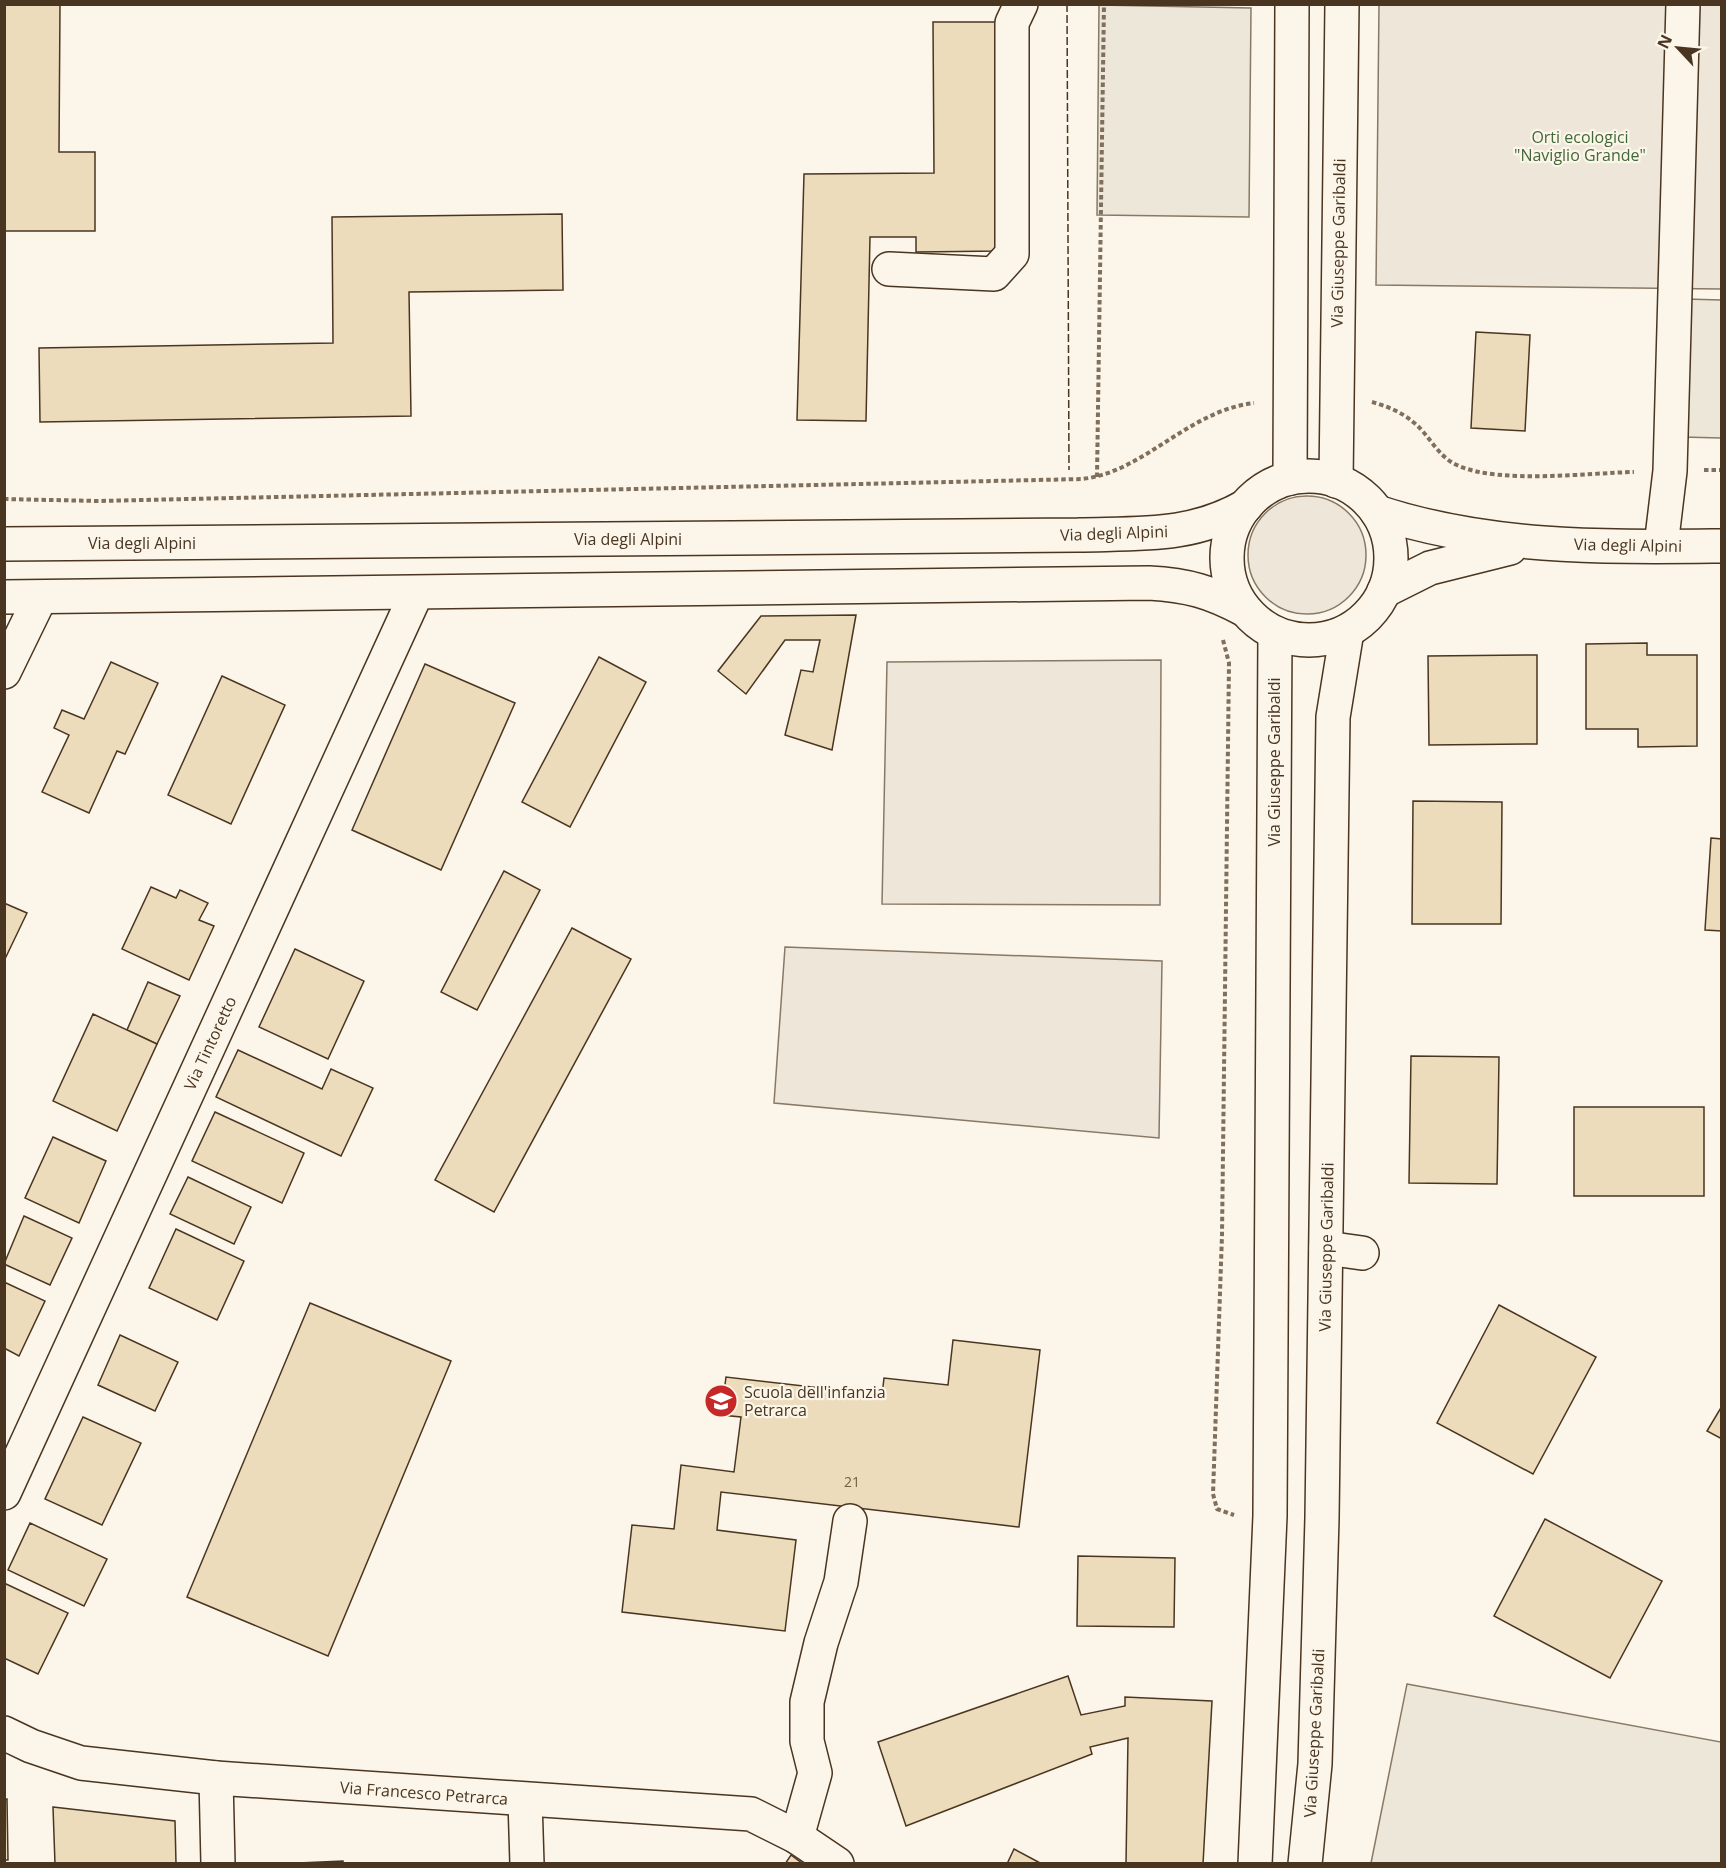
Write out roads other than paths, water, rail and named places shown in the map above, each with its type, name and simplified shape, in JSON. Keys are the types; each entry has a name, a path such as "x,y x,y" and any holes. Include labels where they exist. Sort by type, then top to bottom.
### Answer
{"street":[{"path":"889,269 994,274 1012,254 1012,23 1021,4"},
{"path":"1290,478 1292,4"},
{"name":"Via Giuseppe Garibaldi","path":"1336,481 1342,4"},
{"path":"1661,546 1670,471 1683,4"},
{"path":"4,597 416,594 1149,583 1195,588 1215,594 1245,610 1259,624 1275,633 1311,640 1347,631 1369,614 1384,591 1389,577 1391,550 1384,525 1377,512 1359,493 1336,481 1314,476 1290,478 1266,489 1246,506 1233,529 1228,554 1230,580 1245,610"},
{"name":"Via degli Alpini","path":"4,544 1121,534 1164,532 1195,527 1220,521 1246,506"},
{"name":"Via degli Alpini","path":"1377,512 1473,536 1535,544 1722,546"},
{"name":"Via degli Alpini","path":"1384,591 1439,565 1485,552 1535,544"},
{"name":"Via Tintoretto","path":"4,1493 416,594"},
{"path":"4,672 40,597"},
{"name":"Via Giuseppe Garibaldi","path":"1305,1863 1315,1764 1334,717 1347,631"},
{"name":"Via Giuseppe Garibaldi","path":"1255,1863 1270,1516 1275,633"},
{"path":"1326,1248 1362,1253"},
{"path":"797,1837 815,1773 807,1741 807,1702 820,1643 840,1582 849,1521"},
{"name":"Via Francesco Petrarca","path":"4,1733 31,1746 81,1762 216,1778 751,1814 797,1837 837,1863"},
{"path":"216,1778 218,1863"},
{"path":"525,1800 527,1863"}],"place":[{"name":"Scuola dell'infanzia Petrarca","path":"721,1401"}],"park label":[{"name":"Orti ecologici \"Naviglio Grande\"","path":"1580,146"}]}
